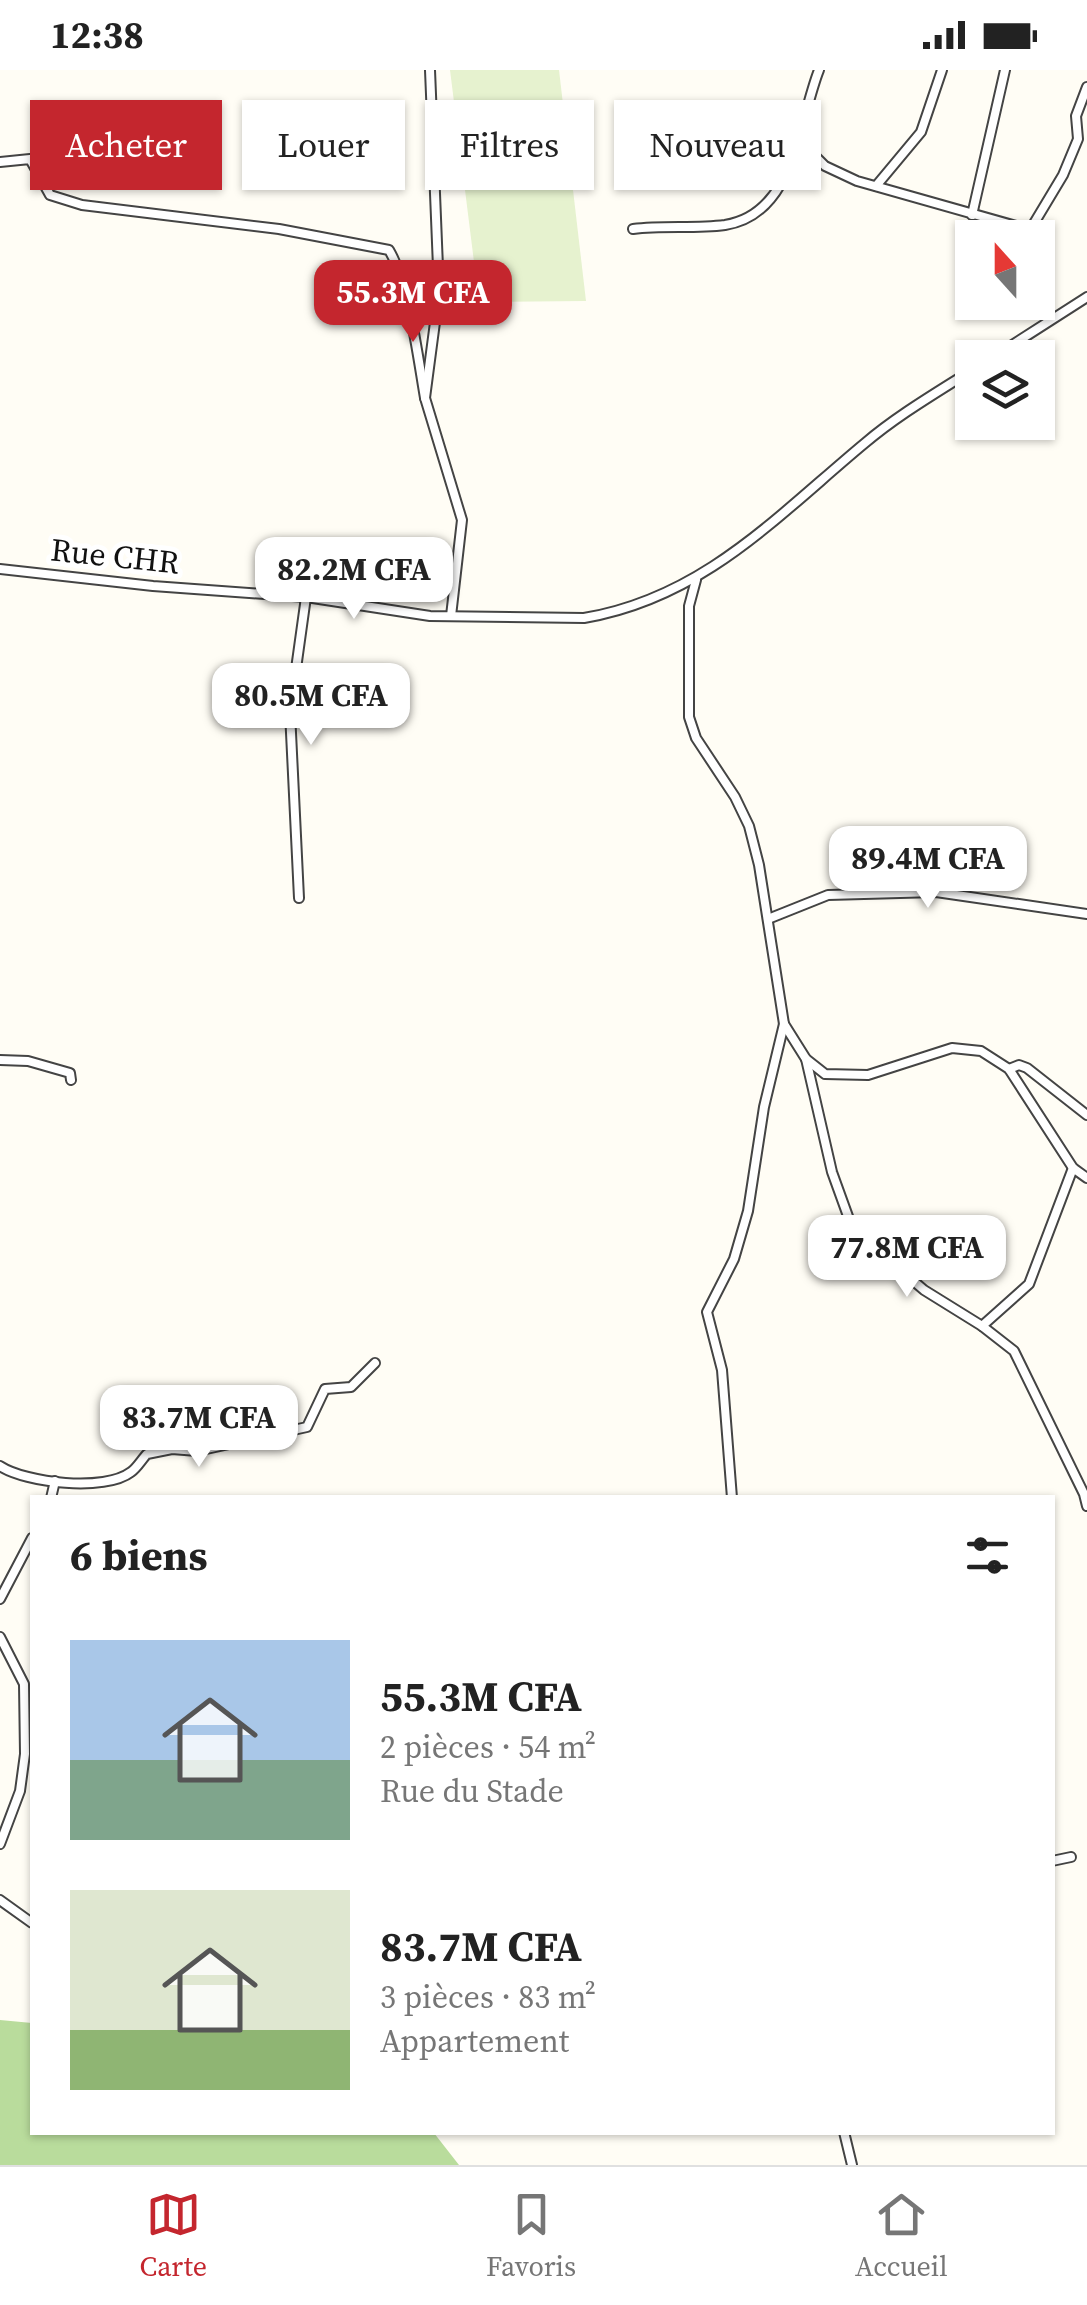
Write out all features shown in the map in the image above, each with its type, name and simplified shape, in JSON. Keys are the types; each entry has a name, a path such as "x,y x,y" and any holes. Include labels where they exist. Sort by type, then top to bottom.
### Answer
{"street":[{"path":"425,398 439,292 430,70"},
{"path":"810,100 818,70"},
{"path":"876,186 921,132 942,70"},
{"path":"972,214 1005,70"},
{"path":"821,163 876,186 1010,227 1033,229 1078,139 1076,116 1087,87"},
{"path":"0,162 30,159 50,195 82,205 278,229 389,250 412,328 425,398 462,520 451,616"},
{"path":"633,229 722,225 760,211 777,190"},
{"path":"1020,340 1087,297"},
{"name":"Rue CHR","path":"3,569 153,586 306,597 430,616 584,618 636,606 696,580 749,542 866,442 955,382"},
{"path":"0,557 3,569"},
{"path":"696,580 690,606 689,717 696,738 749,826 784,1024 764,1108 748,1211 734,1259 706,1312 722,1370 732,1495"},
{"path":"299,898 290,712 306,597"},
{"path":"768,919 828,895 936,892 1087,914"},
{"path":"784,1024 806,1059 832,1172 849,1219 868,1242 924,1290 1014,1351 1087,1506"},
{"path":"806,1059 825,1074 868,1075 952,1048 981,1051 1009,1070 1073,1168 1087,1178"},
{"path":"0,1060 28,1061 70,1073 71,1080"},
{"path":"1009,1070 1019,1065 1027,1068 1087,1115"},
{"path":"982,1326 1029,1284 1073,1168"},
{"path":"0,1466 55,1482 102,1484 131,1473 146,1454 172,1449 198,1451 308,1427 325,1390 351,1387 375,1363"},
{"path":"52,1495 55,1482"},
{"path":"0,1599 30,1542"},
{"path":"0,1637 24,1684 25,1754 20,1792 0,1844"},
{"path":"1055,1860 1071,1857"},
{"path":"0,1900 30,1922"},
{"path":"845,2135 852,2165"}],"green space":[{"path":"450,70 559,70 563,100 454,100"},
{"path":"465,190 573,190 586,301 479,302"},
{"path":"0,2020 30,2023 30,2135 436,2135 459,2165 0,2165"}]}
